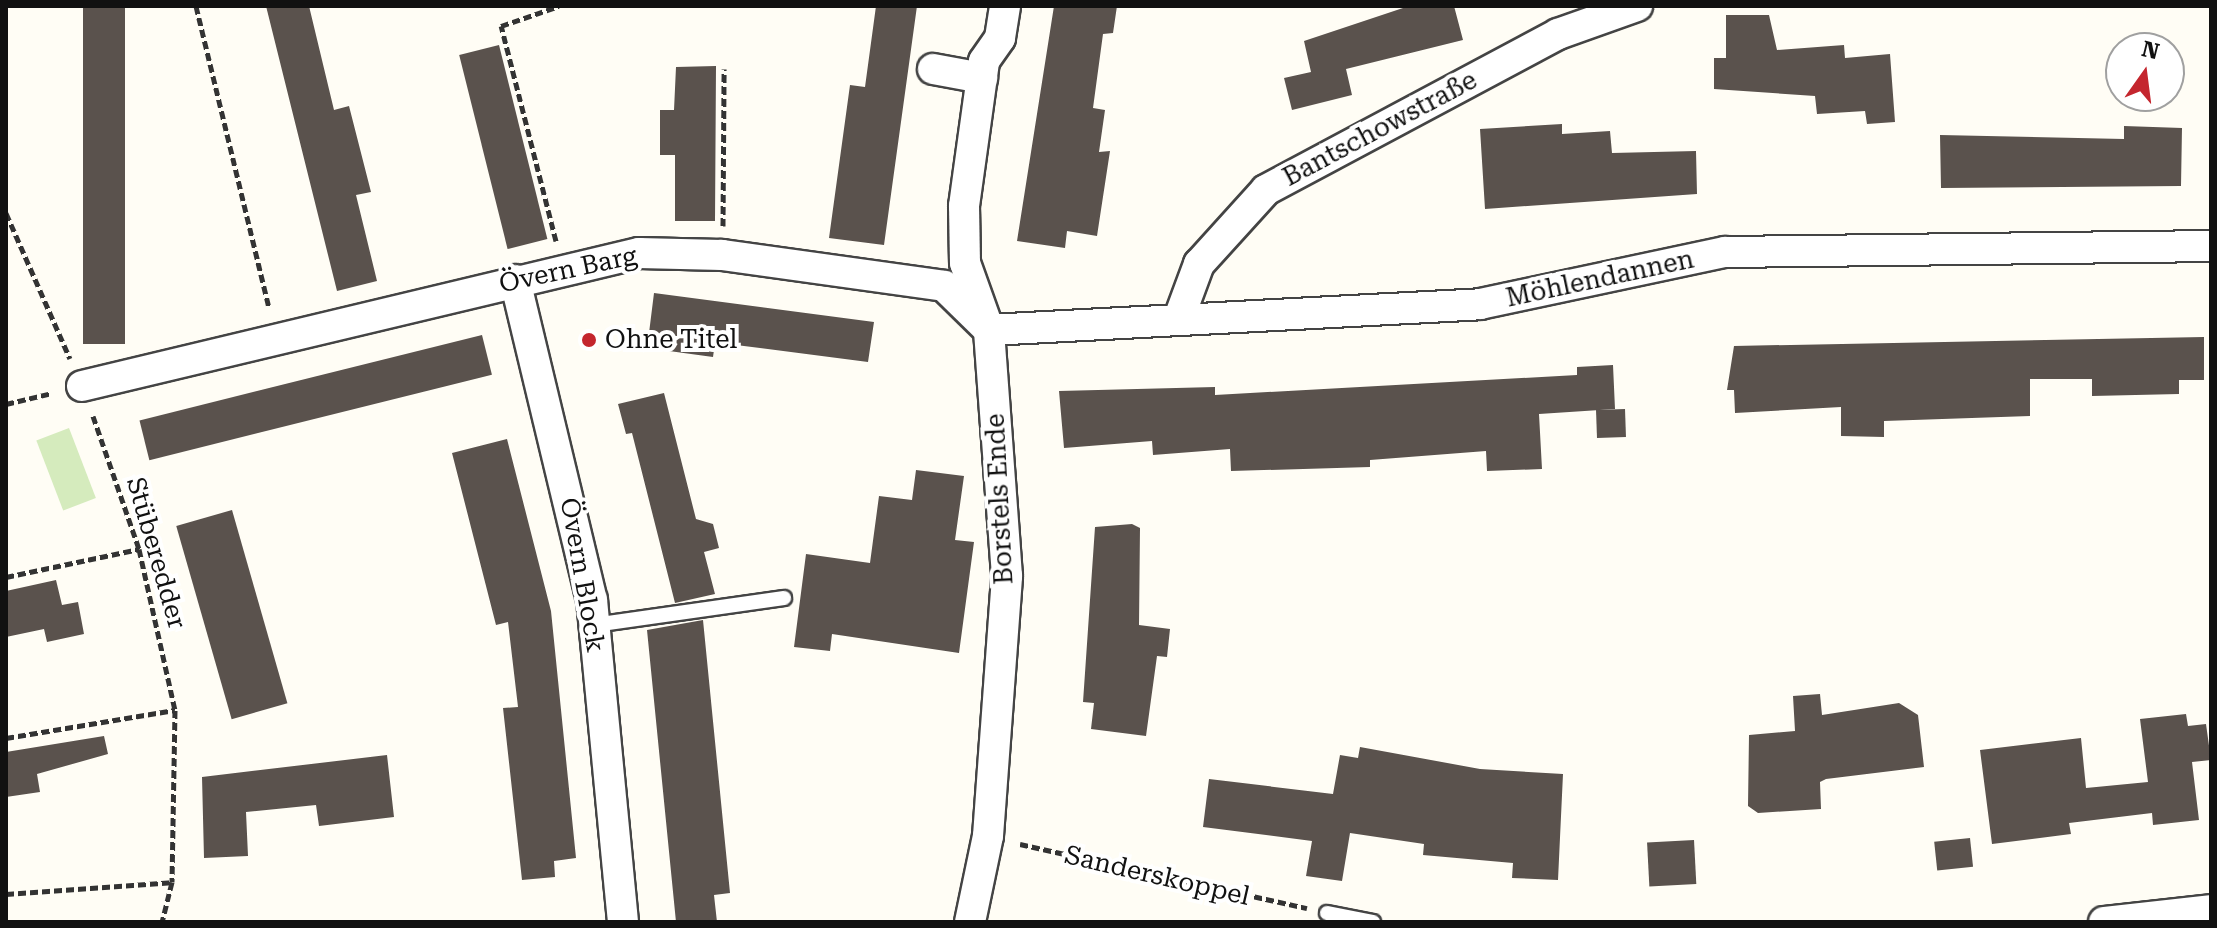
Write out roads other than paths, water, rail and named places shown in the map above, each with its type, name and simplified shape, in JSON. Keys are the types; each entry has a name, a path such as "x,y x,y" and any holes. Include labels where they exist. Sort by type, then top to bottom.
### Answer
{"street":[{"name":"Borstels Ende","path":"970,922 988,836 1007,576 989,330 965,263 964,206 982,78 1005,6"},
{"name":"Bantschowstraße","path":"1179,318 1199,264 1266,190 1558,34 1637,6"},
{"path":"933,69 982,78"},
{"name":"Möhlendannen","path":"989,330 1480,304 1725,252 2211,246"},
{"name":"Övern Barg","path":"82,386 276,336 639,253 722,255 944,286 989,330"},
{"name":"Övern Block","path":"515,280 594,625 623,922"},
{"path":"2104,922 2211,910"}],"lane":[{"path":"594,625 784,598"},
{"path":"1327,913 1373,922"}],"place":[{"name":"Ohne Titel","path":"589,340"}]}
